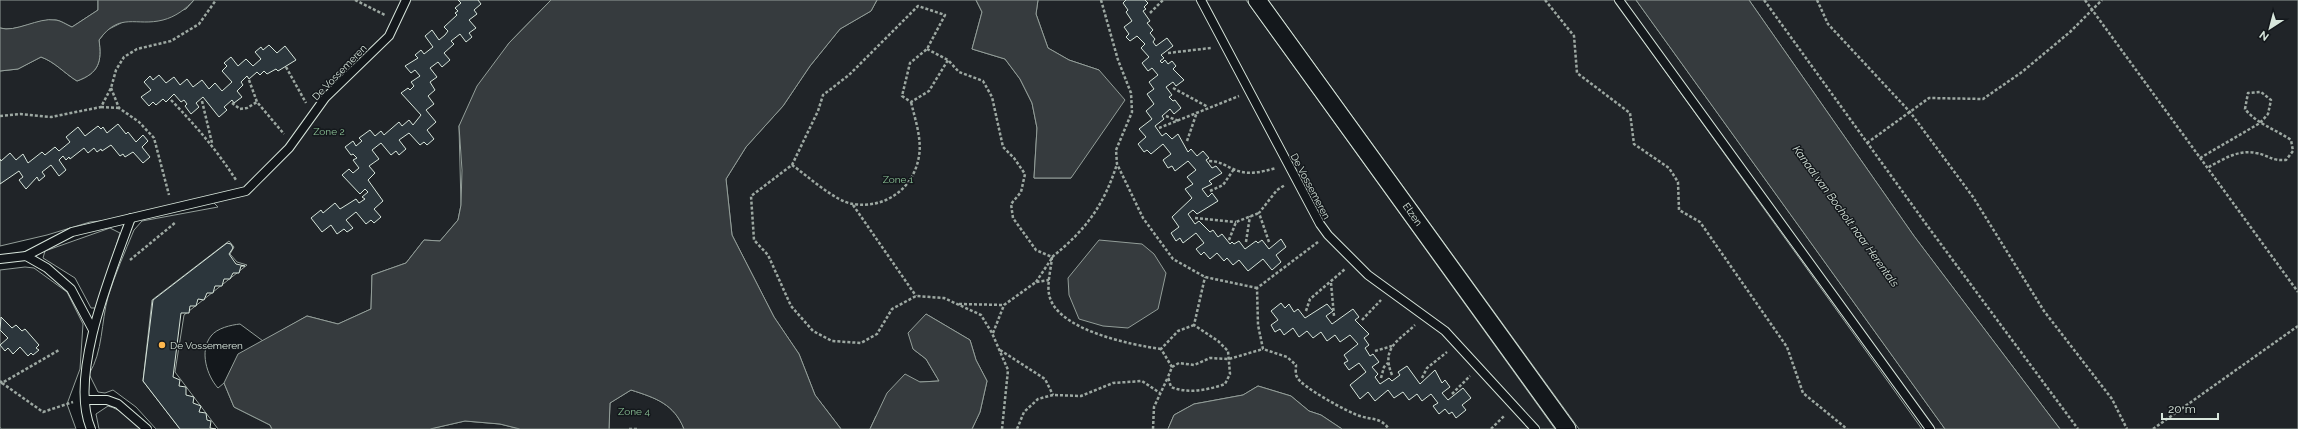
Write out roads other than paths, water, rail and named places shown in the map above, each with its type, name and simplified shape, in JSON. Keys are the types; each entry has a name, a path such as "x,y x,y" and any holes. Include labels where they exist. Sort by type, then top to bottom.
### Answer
{"street":[{"name":"Elzen","path":"1257,0 1567,429"}],"lane":[{"name":"De Vossemeren","path":"131,218 172,208 198,204 246,191 294,141 325,98 389,36 406,0"},
{"name":"De Vossemeren","path":"1201,0 1295,178 1328,235 1368,275 1445,331 1535,429"},
{"path":"1619,0 1930,429"},
{"path":"0,259 26,256 72,232 131,218"},
{"path":"91,429 87,421 85,400 92,330 131,218"},
{"path":"26,256 47,268 71,289 92,330"},
{"path":"85,400 107,400 118,404 147,429"}],"water":[{"path":"98,0 194,0 180,12 167,19 153,22 121,23 114,26 99,40 100,55 97,66 90,74 77,81 51,62 41,57 18,69 0,71 0,28 6,29 20,27 49,20 59,21 72,27 98,10"},
{"path":"551,0 877,0 871,11 840,29 810,66 783,106 746,147 726,179 732,235 774,317 799,354 815,395 841,429 684,429 675,413 663,403 631,390 610,403 609,429 520,429 500,424 465,421 430,429 272,429 270,425 234,407 224,383 238,354 307,316 338,324 371,309 372,275 406,263 424,240 440,241 458,220 461,205 462,170 459,126 477,86 509,43"},
{"path":"976,0 1038,0 1036,14 1048,48 1069,60 1099,70 1125,100 1071,178 1034,178 1037,128 1032,103 1020,79 1005,59 972,49 982,12"},
{"name":"Kanaal van Bocholt naar Herentals","path":"1636,0 1749,0 1914,236 2060,429 1945,429"},
{"path":"1099,240 1142,244 1154,254 1166,273 1158,309 1128,328 1103,326 1079,319 1069,295 1068,278"},
{"path":"926,314 970,340 976,360 987,381 980,412 972,429 870,429 887,393 905,374 920,382 939,381 926,359 913,349 908,333"},
{"path":"1258,386 1291,396 1309,411 1321,415 1342,429 1168,429 1174,415 1194,404 1243,395"}],"place":[{"name":"De Vossemeren","path":"162,345"}],"park label":[{"name":"Zone 2","path":"329,131"},
{"name":"Zone 1","path":"898,179"},
{"name":"Zone 4","path":"634,411"}]}
